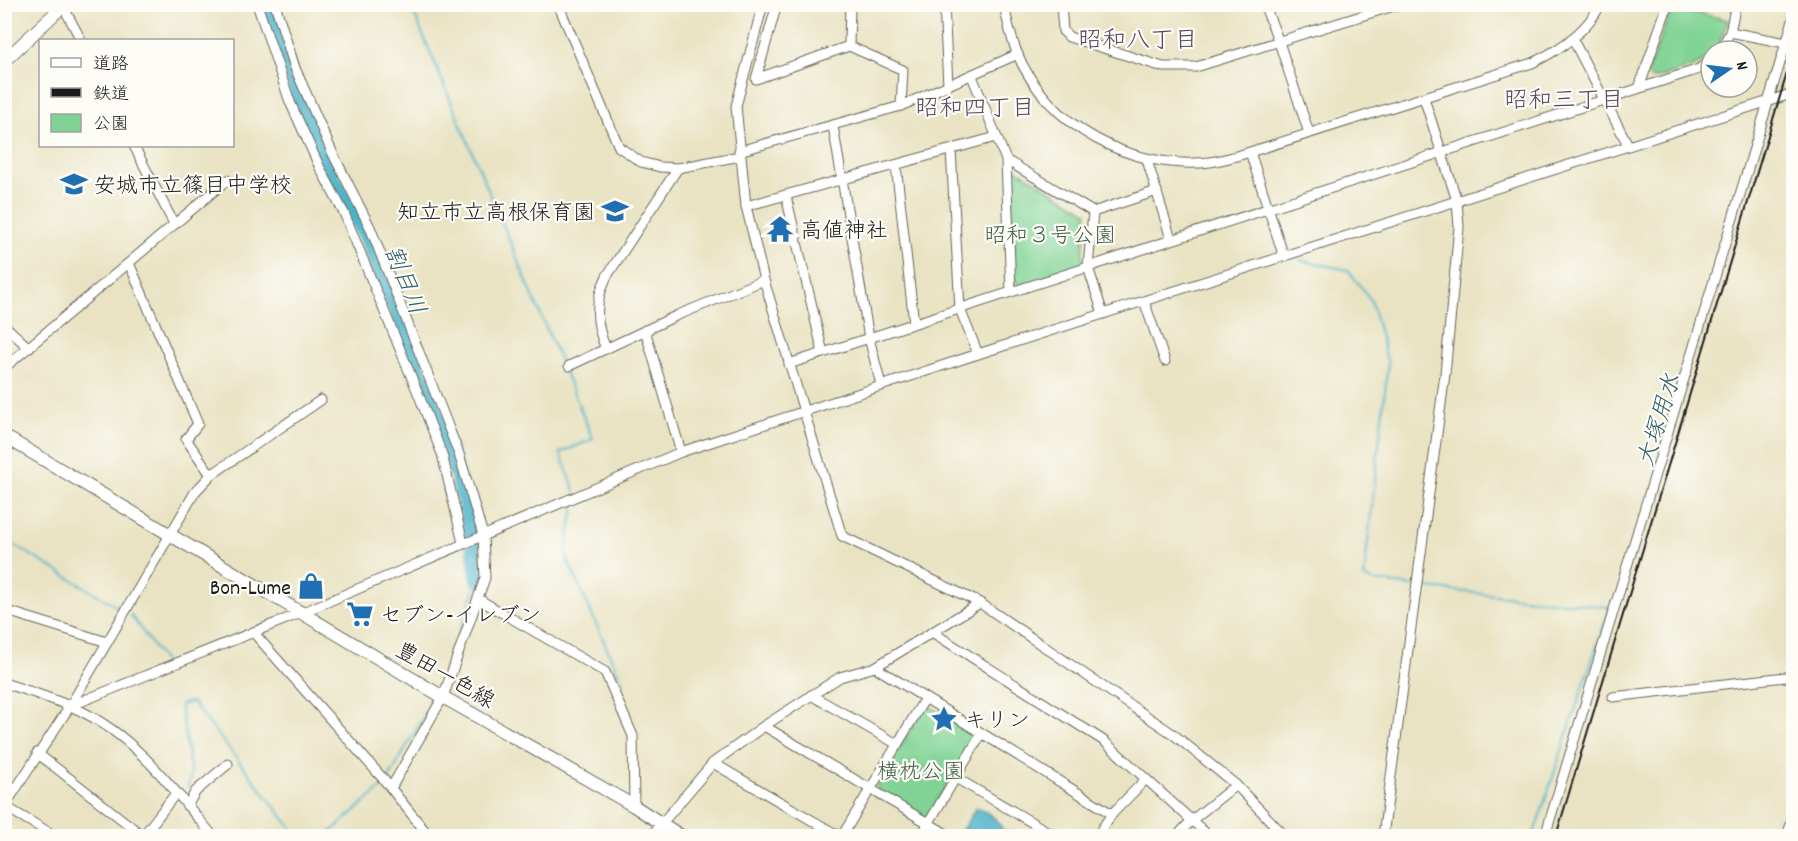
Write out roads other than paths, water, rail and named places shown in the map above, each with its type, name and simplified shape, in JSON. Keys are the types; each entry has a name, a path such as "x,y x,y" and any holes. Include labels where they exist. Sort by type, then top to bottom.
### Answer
{"highway":[{"path":"1790,837 1794,822"}],"main road":[{"path":"4,61 64,5"},
{"name":"豊田一色線","path":"4,436 301,613 634,806 681,837"}],"street":[{"path":"257,4 290,102 320,168 344,213 442,454 466,542"},
{"path":"275,4 295,68 374,238 459,454 483,535 485,578 478,598 439,694 388,785"},
{"path":"558,4 619,147 641,162 678,168 739,154 901,106 1018,54"},
{"path":"763,4 736,106 746,206 764,280 842,536 980,603 1173,734 1236,785 1285,837"},
{"path":"777,4 756,79 849,46 903,70 901,106"},
{"path":"849,46 850,4"},
{"path":"944,4 948,86"},
{"path":"1004,4 1018,54 1037,87 1059,111 1082,131 1105,144 1147,160 1182,163 1211,162 1250,152 1532,63 1553,53 1572,38 1593,19 1601,4"},
{"path":"1061,4 1063,31 1069,37 1163,67 1196,67 1401,4"},
{"path":"1264,4 1309,133"},
{"path":"1639,88 1668,4"},
{"path":"1726,39 1736,4"},
{"path":"64,5 81,39"},
{"path":"1545,837 1794,17"},
{"path":"1730,32 1786,43"},
{"path":"1572,38 1628,145"},
{"path":"789,364 1699,69"},
{"path":"972,76 1006,160 1011,292"},
{"path":"70,706 301,613 681,453 881,385 1794,93"},
{"path":"1383,837 1445,374 1460,227 1457,201 1424,98"},
{"path":"833,126 869,338 881,385"},
{"path":"746,206 996,137"},
{"path":"135,147 174,224"},
{"path":"951,150 960,309 978,354"},
{"path":"1250,152 1284,257"},
{"path":"1006,160 1093,213"},
{"path":"1147,160 1172,239"},
{"path":"896,165 914,323"},
{"path":"606,349 598,330 599,292 678,168"},
{"path":"4,368 227,180"},
{"path":"1093,213 1157,191"},
{"path":"786,196 823,353"},
{"path":"1093,213 1088,267 1103,314"},
{"path":"129,263 198,424 186,439 211,475"},
{"path":"569,366 645,330 764,280"},
{"path":"1144,301 1164,361"},
{"path":"4,325 29,348"},
{"path":"645,330 681,453"},
{"path":"55,837 5,807 37,753 70,706 195,492 211,475 321,400"},
{"path":"478,598 605,672 633,736 634,806"},
{"path":"651,837 713,763 764,726 840,676 875,667 980,603"},
{"path":"4,610 107,642"},
{"path":"253,632 388,785 429,837"},
{"path":"932,632 1104,741 1209,837"},
{"path":"875,667 924,700 982,733 1112,814"},
{"path":"1613,697 1794,676"},
{"path":"5,683 70,706 135,748 213,837"},
{"path":"811,695 897,744"},
{"path":"713,763 840,837 871,790 924,700"},
{"path":"764,726 950,837"},
{"path":"921,837 982,733"},
{"path":"37,753 143,837 176,793"},
{"path":"187,806 196,791 228,764"},
{"path":"956,778 1055,837"},
{"path":"1097,837 1112,814 1146,779"},
{"path":"1177,837 1192,820 1236,785"}],"water":[{"path":"976,808 993,817 1004,832 1013,832 1018,836 972,836 962,830"}],"waterway":[{"name":"割目川","path":"267,4 315,138 368,243 435,408 462,493 472,536 478,580"},
{"path":"410,4 593,439 560,453 576,493"},
{"path":"1300,260 1348,270 1371,300 1388,364 1364,577 1372,581 1412,586"},
{"path":"576,499 566,549 568,561 623,684"},
{"path":"4,539 123,610"},
{"path":"439,689 478,580"},
{"path":"1418,587 1610,607 1533,836"},
{"path":"130,614 165,663"},
{"path":"388,780 435,696"},
{"path":"188,788 191,773 180,705 192,702 298,836"},
{"path":"326,836 385,785"}],"railway":[{"path":"1556,836 1794,50"}],"place":[{"name":"安城市立篠目中学校","path":"74,184"},
{"name":"知立市立高根保育園","path":"615,211"},
{"name":"高値神社","path":"780,229"},
{"name":"Bon-Lume","path":"311,586"},
{"name":"セブン-イレブン","path":"360,614"},
{"name":"キリン","path":"944,719"}],"district":[{"name":"昭和八丁目","path":"1138,39"},
{"name":"昭和三丁目","path":"1564,99"},
{"name":"昭和四丁目","path":"975,107"}],"park label":[{"name":"昭和３号公園","path":"1050,234"},
{"name":"横枕公園","path":"921,770"}],"water label":[{"name":"大塚用水","path":"1658,420"}]}
